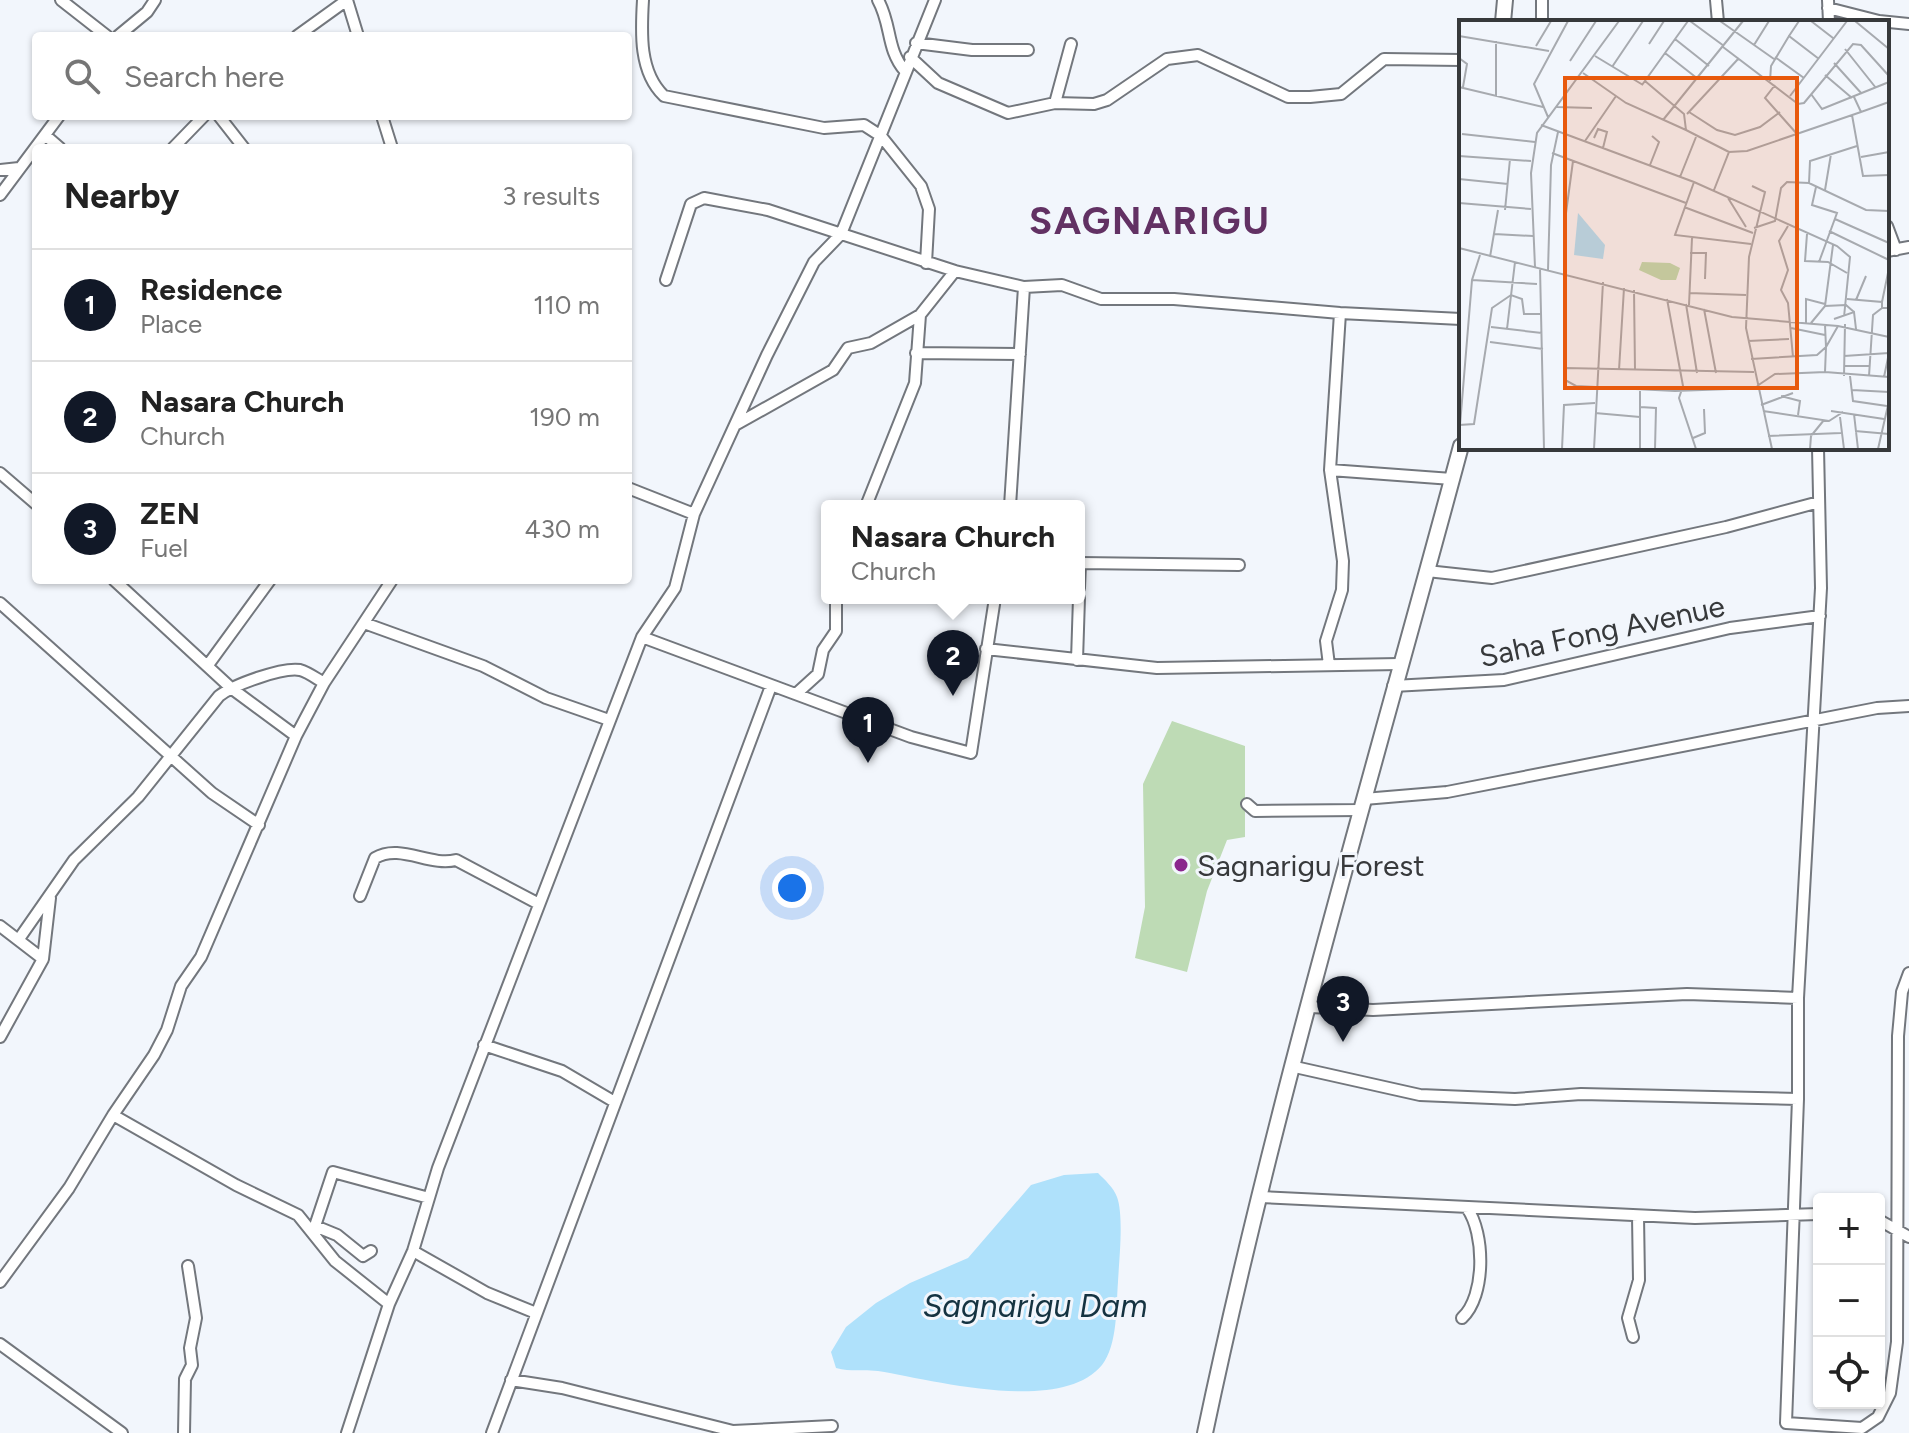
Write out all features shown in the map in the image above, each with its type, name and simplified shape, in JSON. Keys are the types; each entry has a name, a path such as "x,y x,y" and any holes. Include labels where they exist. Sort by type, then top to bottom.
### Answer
{"street":[{"path":"61,0 102,32"},
{"path":"123,32 147,12 155,0"},
{"path":"303,32 347,0 357,32"},
{"path":"643,0 645,61 653,85 664,96 824,128 864,125 881,136 921,186 929,203 926,263"},
{"path":"878,0 888,19 891,52 905,71"},
{"path":"347,1433 389,1304 413,1251 484,1045 642,637 675,588 694,514 767,355 814,262 841,234 935,0"},
{"path":"1503,20 1505,0"},
{"path":"1716,0 1718,20"},
{"path":"1828,4 1876,20"},
{"path":"1889,22 1909,24"},
{"path":"916,43 996,52 1028,50"},
{"path":"1055,103 1071,44"},
{"path":"910,57 938,83 1008,113 1055,103 1094,104 1107,100 1167,59 1183,55 1198,55 1288,97 1341,94 1384,59 1459,60"},
{"path":"38,144 56,120"},
{"path":"177,144 200,120"},
{"path":"222,120 241,144"},
{"path":"383,120 391,144"},
{"path":"45,135 55,144"},
{"path":"0,195 32,152"},
{"path":"0,170 19,168"},
{"path":"666,280 691,204 699,198 768,210 926,263 1024,287 1062,285 1101,299 1174,299 1340,313 1459,319"},
{"path":"1892,250 1909,247"},
{"path":"737,424 833,370 848,348 871,343 920,315 955,271"},
{"path":"1010,500 1024,287"},
{"path":"1329,665 1326,641 1342,590 1343,561 1330,470 1340,313"},
{"path":"868,500 915,383 920,315"},
{"path":"916,353 1020,354"},
{"path":"1205,1433 1260,1197 1393,686 1460,450"},
{"path":"1818,450 1820,616 1798,998 1798,1099 1786,1423 1862,1428 1878,1417 1890,1393 1896,1361 1898,1036 1902,992 1909,973"},
{"path":"1330,470 1452,479"},
{"path":"0,473 32,501"},
{"path":"632,490 694,514"},
{"path":"1427,571 1492,578 1726,527 1819,502"},
{"path":"1085,563 1239,565"},
{"path":"118,584 231,688 296,736"},
{"path":"208,665 267,584"},
{"path":"0,1282 69,1188 167,1030 181,986 201,957 296,736 324,683 389,584"},
{"path":"796,694 818,674 823,650 836,631 836,604"},
{"path":"642,637 934,744 971,753 994,604"},
{"path":"1077,660 1079,604"},
{"path":"2,609 231,808 259,825"},
{"name":"Saha Fong Avenue","path":"1393,686 1504,680 1730,628 1820,616"},
{"path":"364,623 483,666 546,698 609,720"},
{"path":"986,649 1157,668 1399,664"},
{"path":"19,939 74,860 130,805 219,696 231,688 266,675 300,670 324,683"},
{"path":"492,1433 613,1101 771,686"},
{"path":"1247,804 1255,811 1362,804 1447,792 1877,708 1909,706"},
{"path":"360,896 375,858 392,853 443,863 456,860 539,904"},
{"path":"0,1037 43,959 50,897"},
{"path":"0,926 43,959"},
{"path":"1310,1007 1373,1010 1687,994 1798,998"},
{"path":"484,1045 562,1071 613,1101"},
{"path":"1295,1067 1420,1095 1515,1099 1581,1094 1798,1099"},
{"path":"113,1115 236,1185 298,1215 335,1261 389,1304"},
{"path":"371,1251 363,1256 337,1235 315,1226 333,1172 429,1198"},
{"path":"1260,1197 1638,1216 1813,1214"},
{"path":"1462,1318 1476,1300 1479,1278 1478,1225 1467,1208"},
{"path":"1633,1337 1628,1318 1639,1280 1638,1216"},
{"path":"1885,1223 1909,1237"},
{"path":"413,1251 487,1293 536,1313"},
{"path":"184,1433 185,1379 192,1365 190,1348 196,1318 188,1266"},
{"path":"0,1344 122,1433"},
{"path":"511,1380 562,1388 734,1432 790,1431 832,1426"}],"green space":[{"name":"Sagnarigu Forest","path":"1172,721 1245,746 1245,837 1227,840 1207,891 1187,972 1135,958 1145,907 1143,784"}],"water":[{"name":"Sagnarigu Dam","path":"1098,1173 1114,1190 1119,1205 1116,1314 1114,1336 1107,1356 1102,1365 1083,1380 1057,1388 995,1390 878,1371 836,1368 831,1352 846,1327 876,1303 910,1283 968,1258 1031,1185 1064,1175"}],"place":[{"name":"Nasara Church","path":"953,696"},
{"name":"Residence","path":"868,763"},
{"name":"Sagnarigu Forest","path":"1181,865"},
{"name":"ZEN","path":"1343,1042"}],"district":[{"name":"SAGNARIGU","path":"1150,221"}]}
